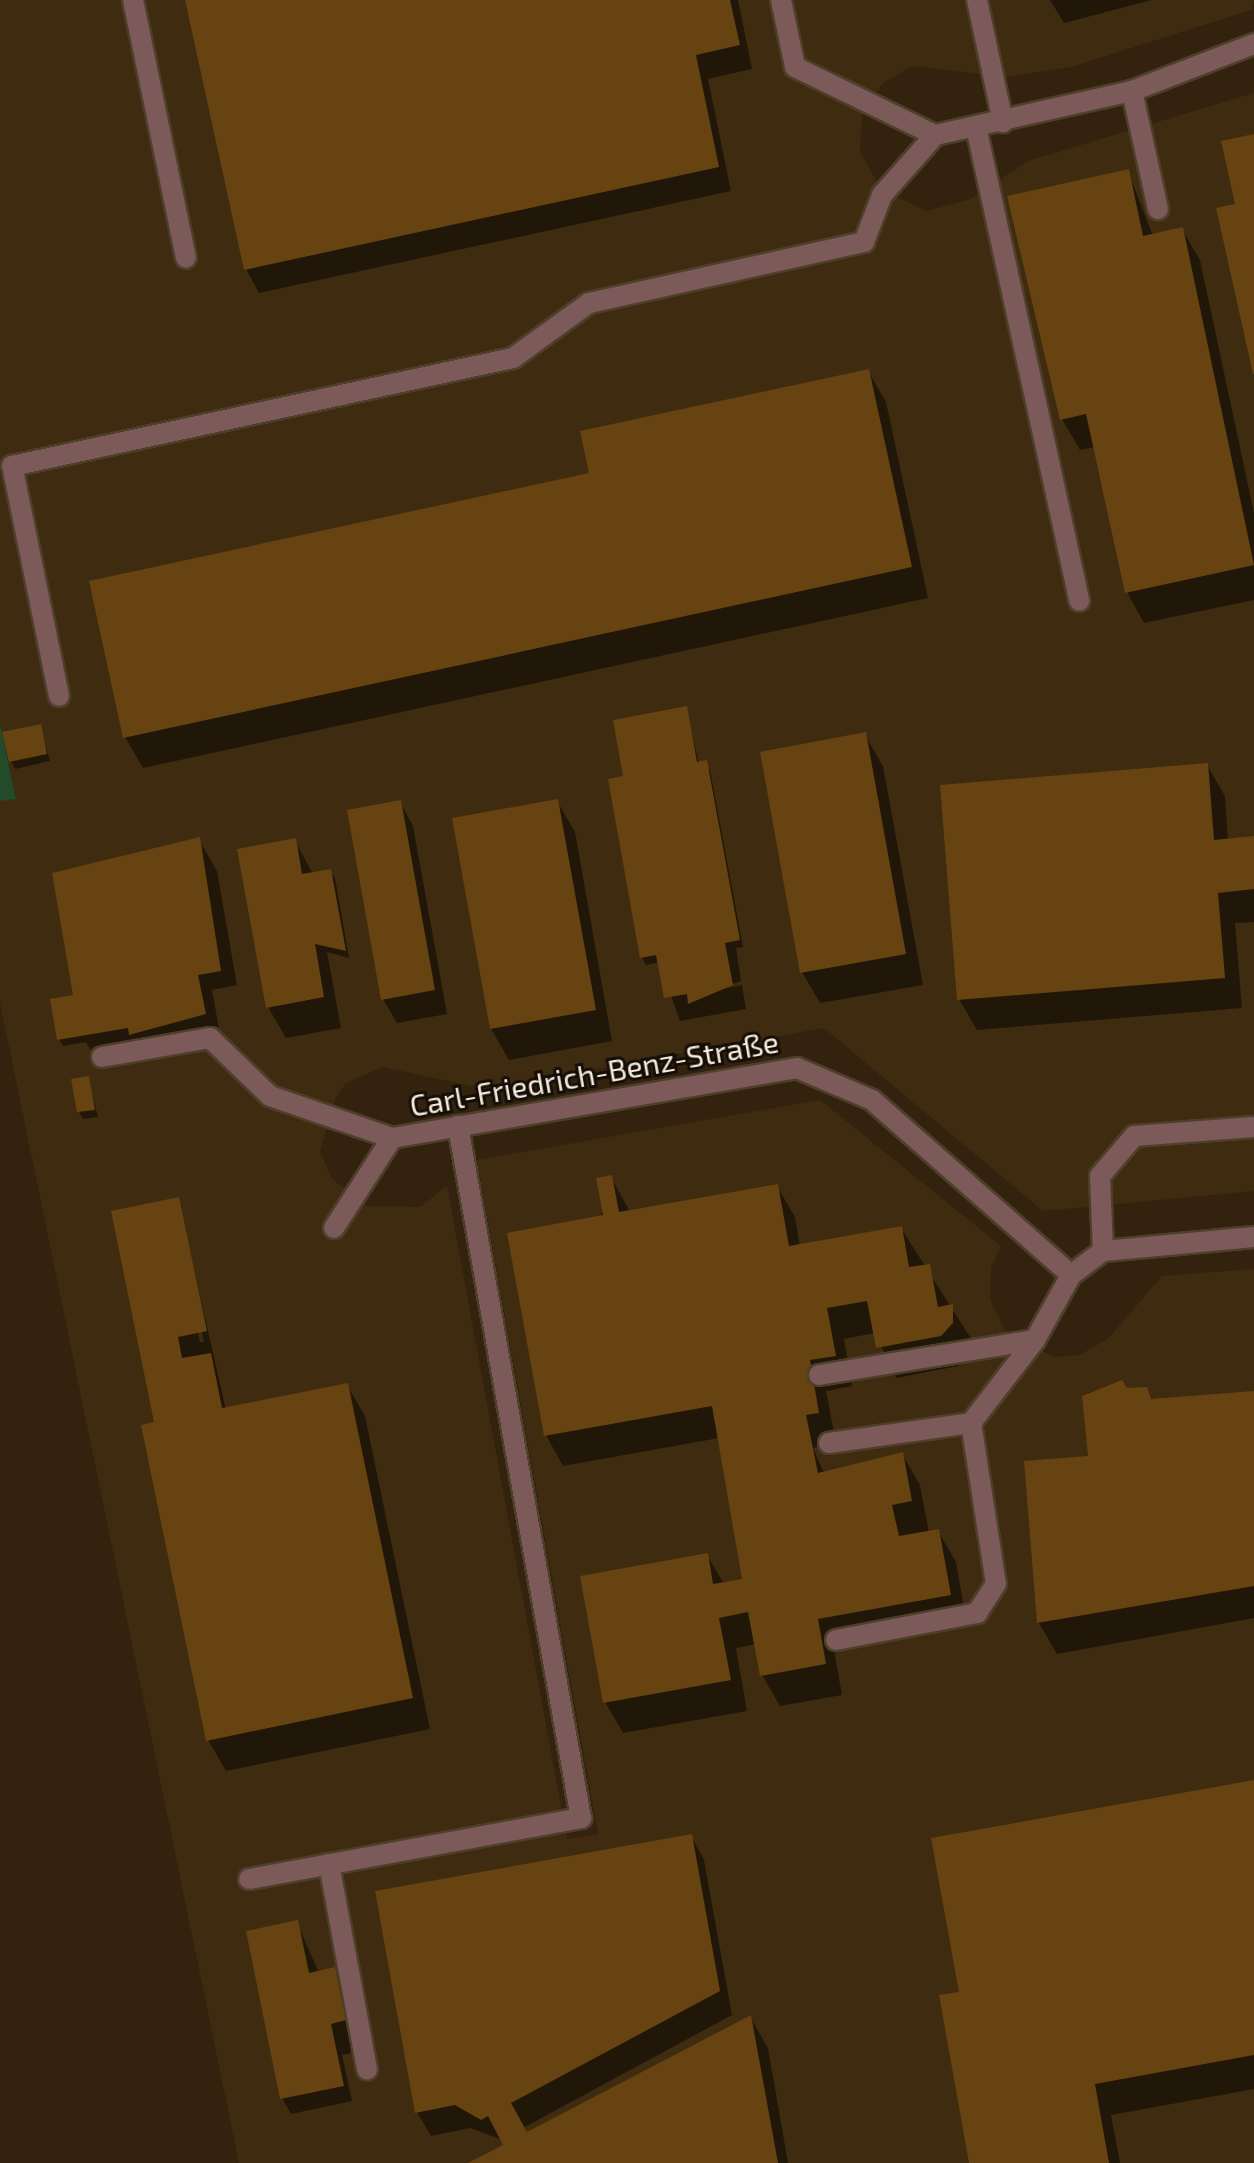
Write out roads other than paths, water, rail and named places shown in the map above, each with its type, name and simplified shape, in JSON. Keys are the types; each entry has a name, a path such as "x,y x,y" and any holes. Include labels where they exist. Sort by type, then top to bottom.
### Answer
{"street":[{"path":"133,0 186,258"},
{"path":"781,0 795,67 935,135 1132,91 1254,44"},
{"path":"977,0 1003,122"},
{"path":"1132,91 1158,209"},
{"path":"976,127 1079,601"},
{"path":"59,696 12,466 513,358 589,303 864,242 882,195 935,135"},
{"path":"102,1057 210,1038 270,1096 392,1138 334,1228"},
{"name":"Carl-Friedrich-Benz-Straße","path":"392,1138 797,1068 872,1100 1071,1275"},
{"path":"249,1879 581,1818 458,1126"},
{"path":"1103,1251 1100,1176 1134,1136 1254,1127"},
{"path":"829,1443 971,1423 1035,1340 1071,1275 1103,1251 1254,1237"},
{"path":"819,1375 1035,1340"},
{"path":"836,1640 977,1613 996,1584 971,1423"},
{"path":"329,1864 367,2070"}]}
